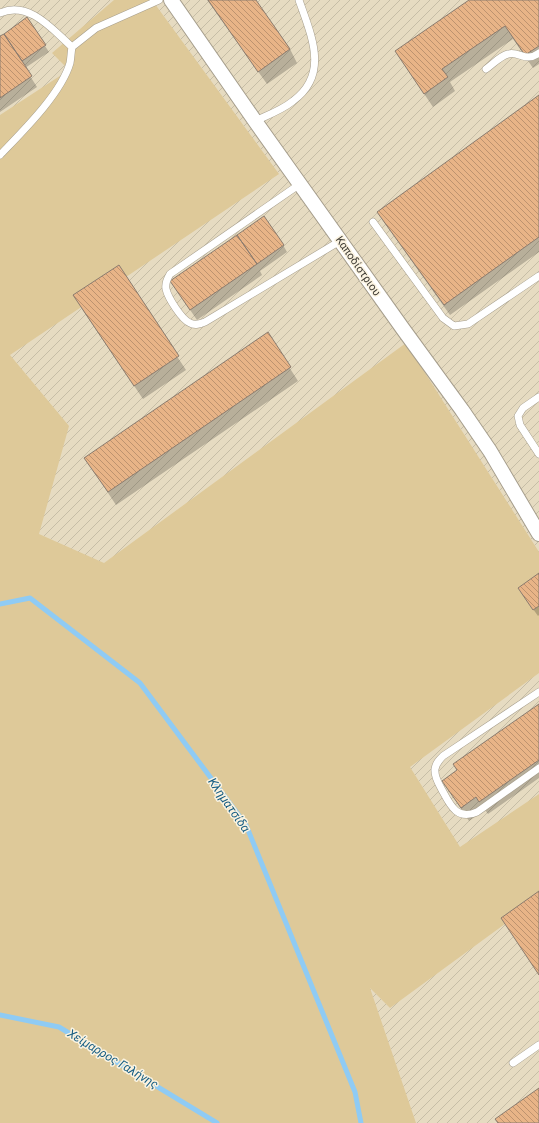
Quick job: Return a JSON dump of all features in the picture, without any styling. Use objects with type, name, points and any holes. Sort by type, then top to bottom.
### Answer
[{"type":"street","name":"Καποδίστριου","points":[[172,0],[255,121],[402,329],[462,410],[490,451],[539,534]]},
{"type":"lane","points":[[0,155],[32,122],[56,90],[64,77],[70,62],[72,47],[96,28],[159,0]]},
{"type":"lane","points":[[255,121],[293,102],[311,81],[315,68],[316,55],[300,0]]},
{"type":"lane","points":[[0,13],[5,10],[17,9],[28,12],[39,18],[72,47]]},
{"type":"lane","points":[[486,69],[509,54],[531,58],[539,53]]},
{"type":"lane","points":[[300,184],[170,274],[166,284],[166,290],[181,316],[184,320],[195,325],[205,322],[340,241]]},
{"type":"lane","points":[[372,222],[443,318],[454,326],[468,324],[539,276]]},
{"type":"lane","points":[[539,397],[523,408],[518,416],[520,426],[539,454]]},
{"type":"lane","points":[[539,692],[443,756],[439,760],[435,770],[436,776],[449,804],[456,811],[466,815],[477,812],[539,768]]},
{"type":"lane","points":[[513,1063],[539,1045]]},
{"type":"shaded area","points":[[0,0],[539,0],[539,1123],[0,1123]]},
{"type":"shaded area","points":[[114,0],[152,0],[279,174],[10,355],[69,426],[39,534],[104,563],[406,343],[539,552],[539,673],[410,767],[460,847],[539,794],[539,899],[390,1008],[370,988],[416,1123],[0,1123],[0,115],[69,70],[52,53]]},
{"type":"building","points":[[208,0],[256,0],[290,49],[258,72]]},
{"type":"building","points":[[469,0],[539,0],[539,46],[525,55],[505,26],[442,69],[448,77],[424,94],[395,51]]},
{"type":"building","points":[[27,17],[46,45],[22,61],[4,34]]},
{"type":"building","points":[[4,34],[32,76],[0,98],[0,36]]},
{"type":"building","points":[[539,95],[539,237],[444,305],[377,212]]},
{"type":"building","points":[[264,216],[284,245],[257,264],[237,235]]},
{"type":"building","points":[[237,235],[257,264],[190,310],[170,281]]},
{"type":"building","points":[[119,265],[179,356],[134,386],[73,295]]},
{"type":"building","points":[[268,332],[291,367],[108,492],[84,458]]},
{"type":"building","points":[[539,573],[539,606],[533,610],[518,588]]},
{"type":"building","points":[[539,704],[539,760],[479,802],[476,797],[461,808],[442,781],[457,770],[453,764]]},
{"type":"building","points":[[539,891],[539,975],[501,918]]},
{"type":"building","points":[[539,1088],[539,1123],[498,1123],[495,1119]]},
{"type":"waterway","name":"Κληματσίδα","points":[[0,604],[30,598],[140,683],[246,825],[355,1092],[361,1123]]},
{"type":"waterway","name":"Χείμαρρος Γαλήνης","points":[[0,1015],[59,1027],[217,1123]]}]
